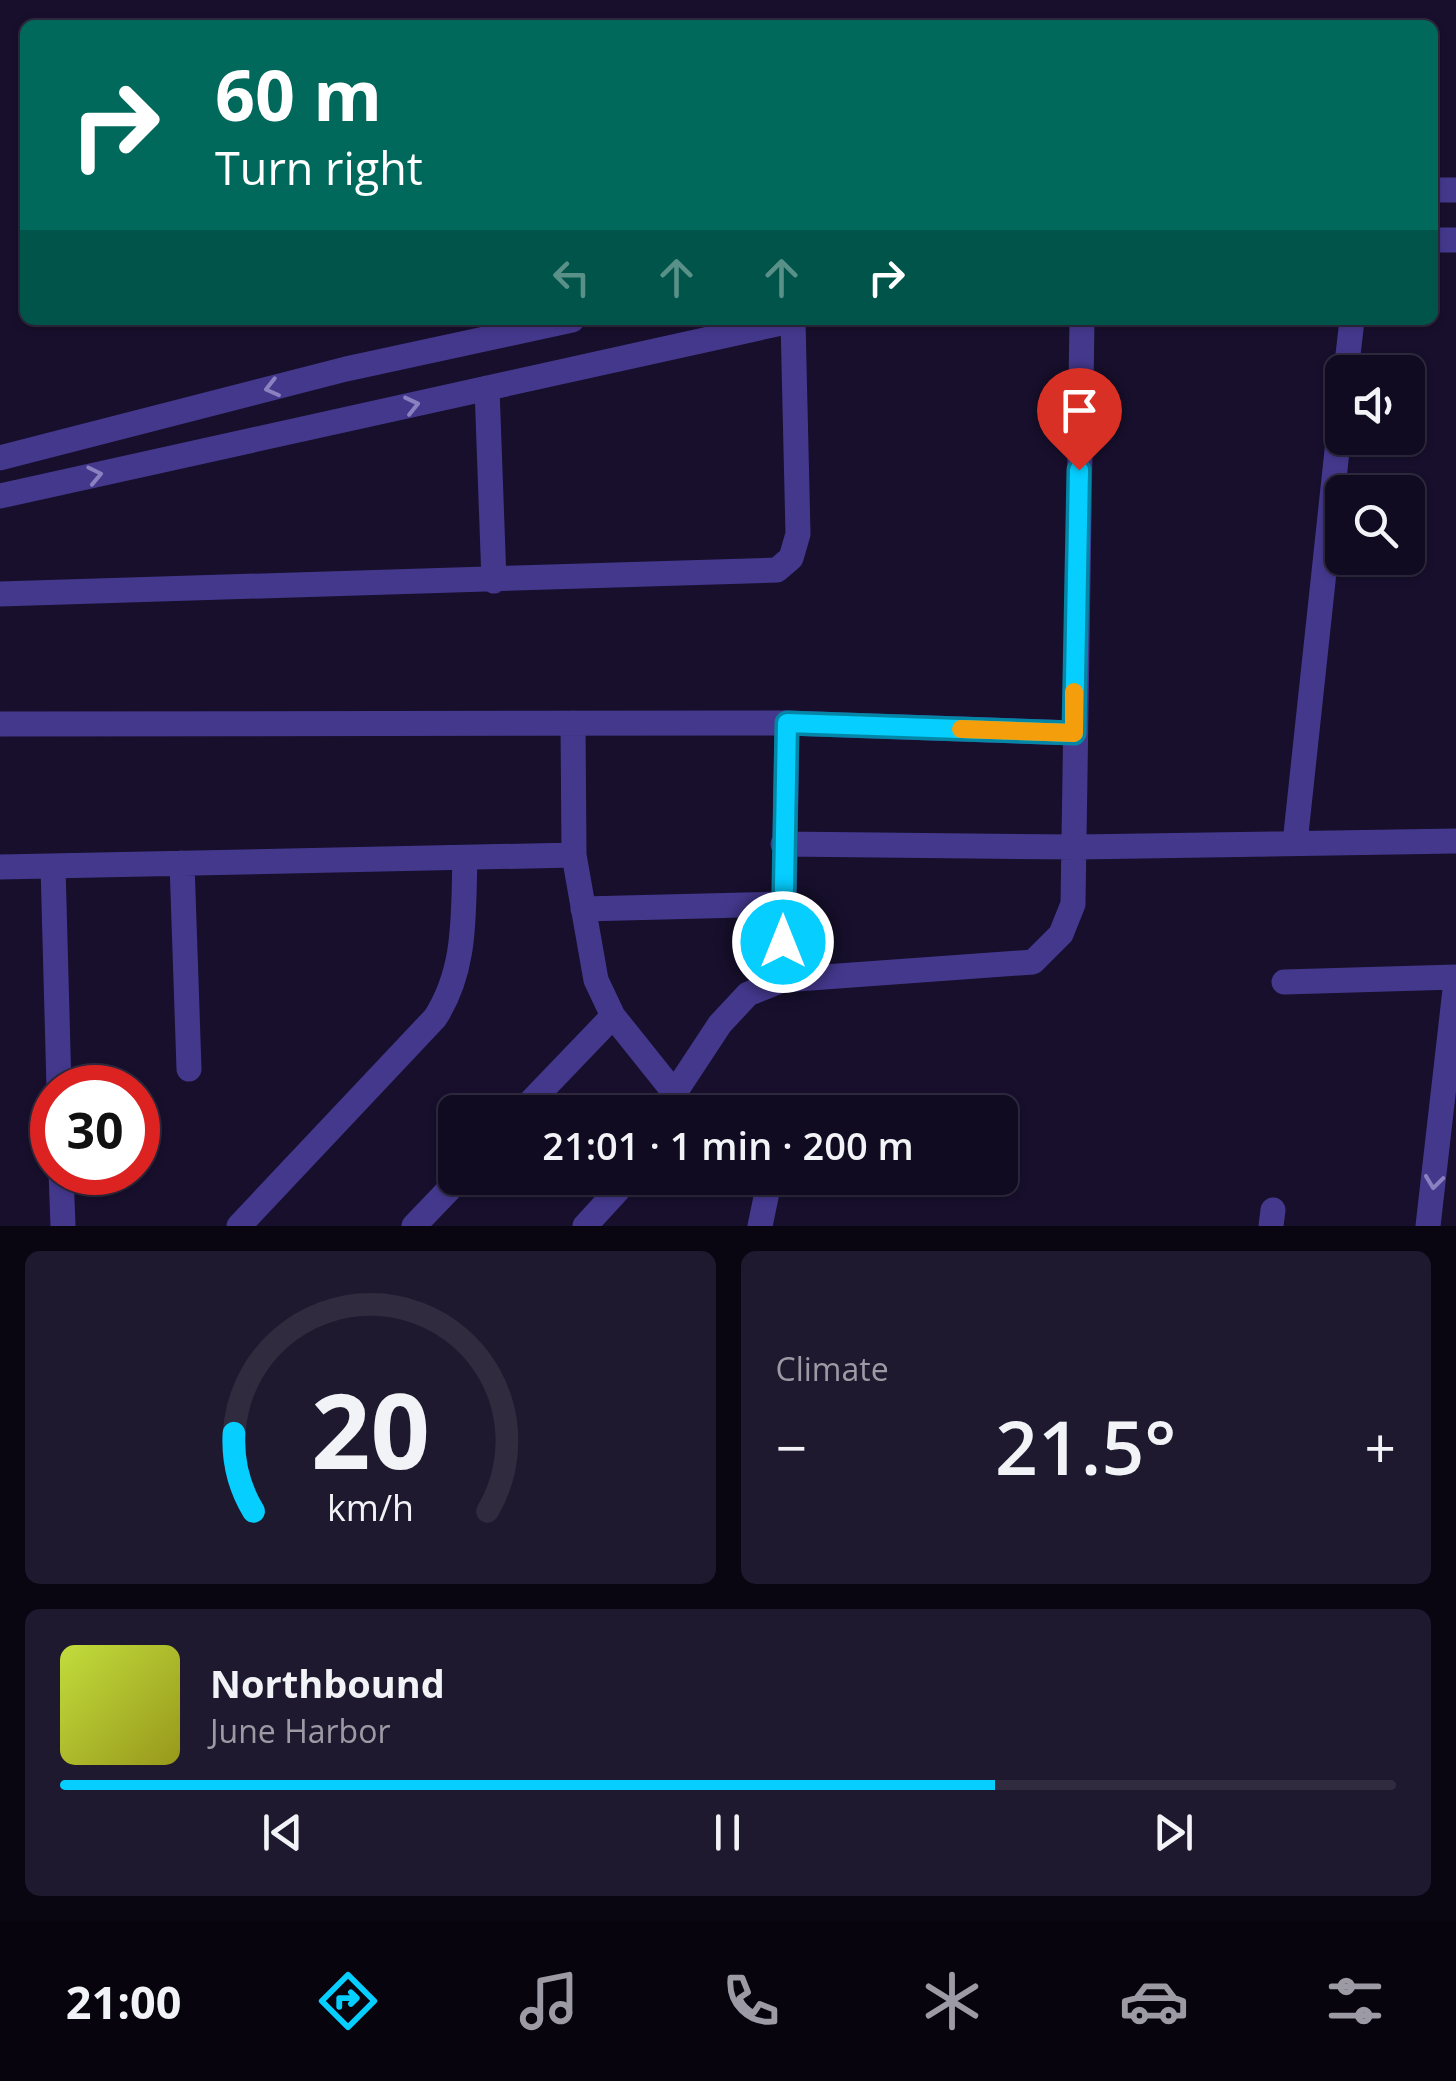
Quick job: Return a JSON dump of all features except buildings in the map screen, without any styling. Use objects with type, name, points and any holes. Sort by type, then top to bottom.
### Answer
[{"type":"street","points":[[0,458],[346,370],[549,325]]},
{"type":"street","points":[[0,496],[772,325]]},
{"type":"street","points":[[0,594],[778,570],[791,558],[798,534],[794,325]]},
{"type":"street","points":[[673,1095],[720,1024],[748,994],[783,980],[1033,962],[1062,934],[1073,904],[1077,847],[1074,733],[1082,325]]},
{"type":"street","points":[[1348,355],[1351,325]]},
{"type":"street","points":[[488,388],[494,581]]},
{"type":"street","points":[[1295,843],[1337,455]]},
{"type":"street","points":[[572,723],[574,855],[596,980],[613,1016],[664,1095]]},
{"type":"street","points":[[0,724],[787,723],[1074,733]]},
{"type":"street","points":[[783,980],[787,723]]},
{"type":"street","points":[[783,844],[1077,847],[1456,840]]},
{"type":"street","points":[[0,867],[574,855]]},
{"type":"street","points":[[239,1226],[436,1018],[453,991],[462,950],[466,858]]},
{"type":"street","points":[[182,863],[189,1069]]},
{"type":"street","points":[[53,866],[58,1065]]},
{"type":"street","points":[[583,908],[782,904]]},
{"type":"street","points":[[1284,982],[1456,979],[1428,1226]]},
{"type":"street","points":[[537,1095],[613,1016]]},
{"type":"street","points":[[62,1195],[63,1226]]},
{"type":"street","points":[[414,1226],[444,1195]]},
{"type":"street","points":[[585,1226],[613,1195]]},
{"type":"street","points":[[760,1226],[766,1195]]},
{"type":"slow traffic","points":[[961,729],[1074,733],[1074,692]]},
{"type":"route","points":[[783,942],[787,723],[1074,733],[1079,470]]}]
